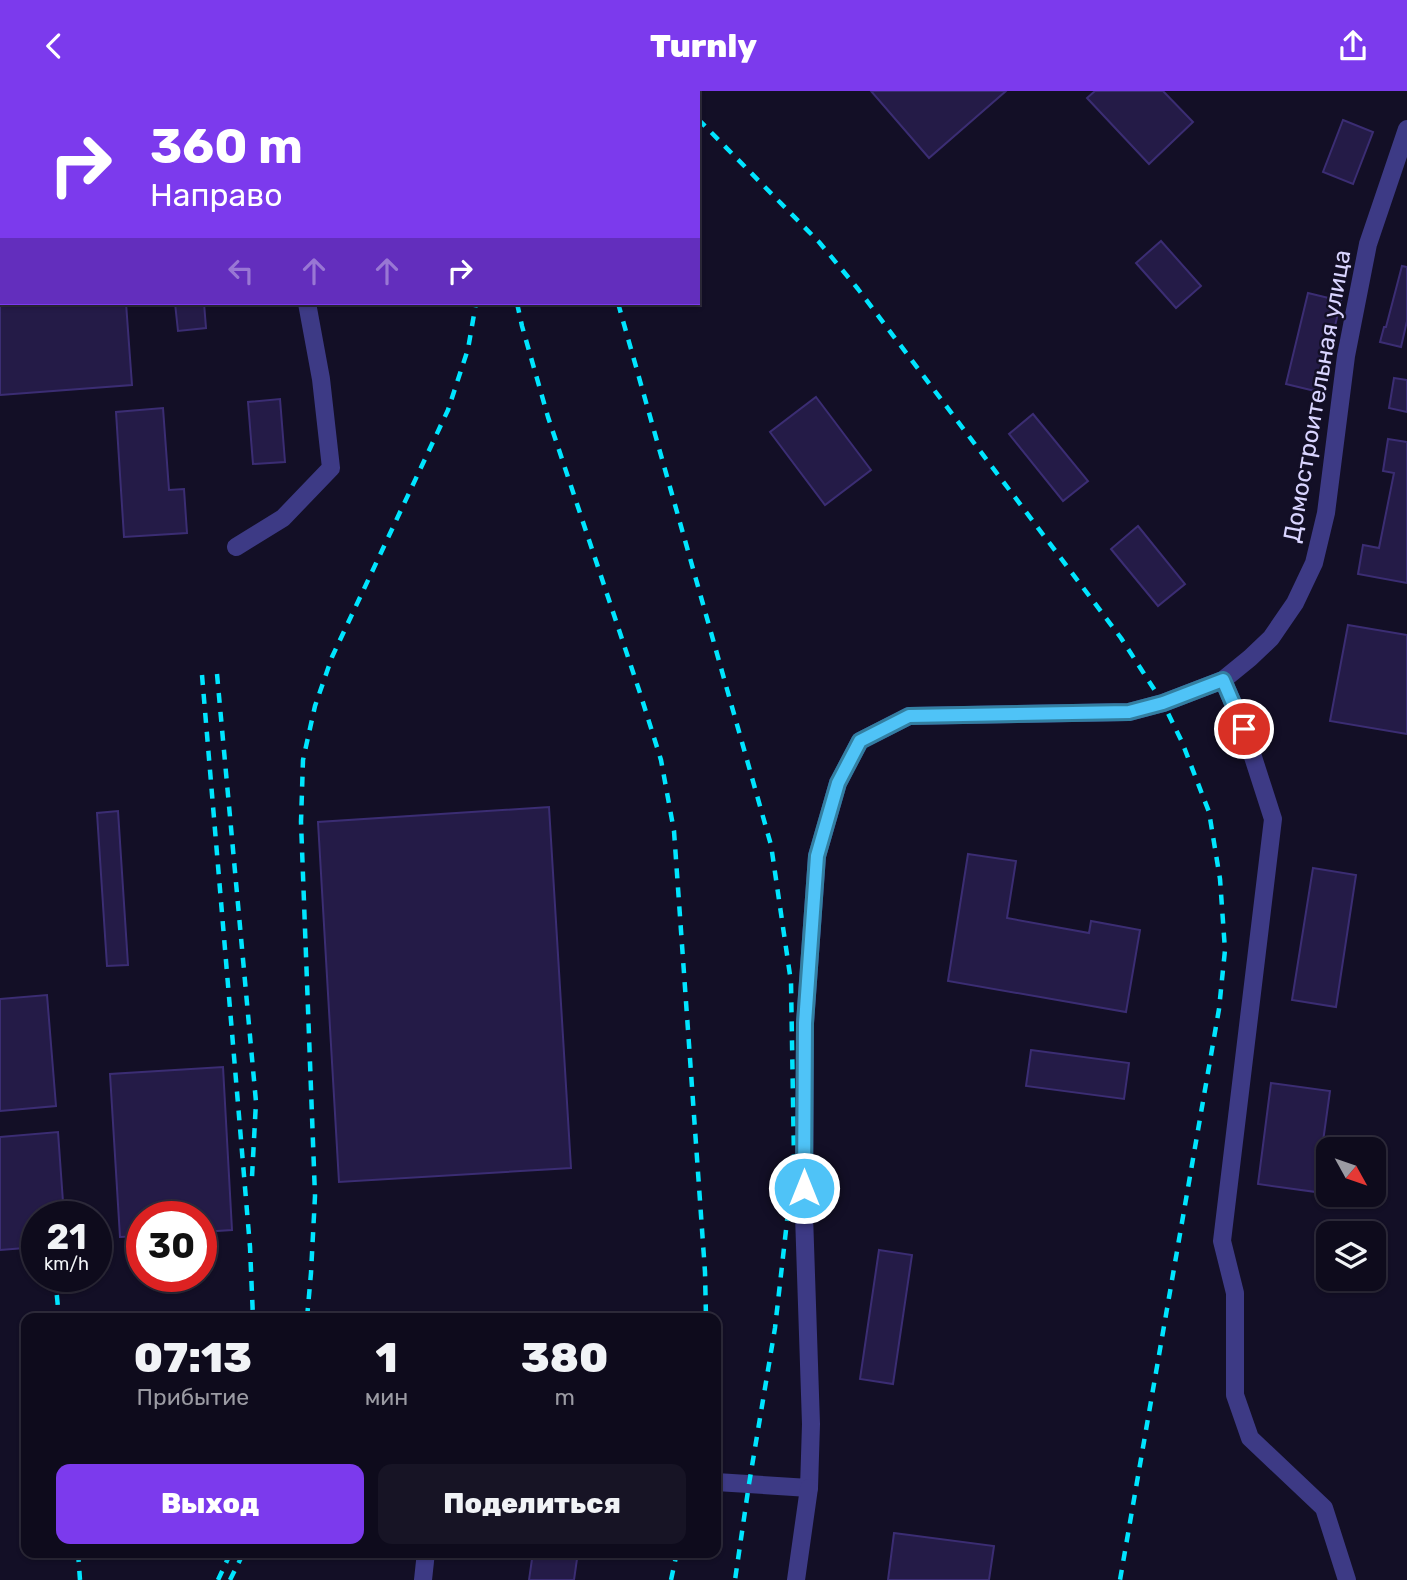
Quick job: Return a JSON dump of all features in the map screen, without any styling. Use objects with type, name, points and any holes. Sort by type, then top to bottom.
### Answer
[{"type":"street","name":"Домостроительная улица","points":[[796,1580],[809,1488],[811,1424],[804,1215],[805,1023],[817,856],[838,783],[860,741],[909,716],[1129,712],[1163,703],[1223,680],[1271,638],[1295,603],[1314,563],[1326,513],[1346,356],[1368,244],[1407,129]]},
{"type":"street","points":[[236,547],[283,518],[331,468],[321,379],[307,305]]},
{"type":"street","points":[[1223,680],[1244,729],[1273,819],[1222,1241],[1235,1293],[1235,1395],[1250,1438],[1324,1508],[1347,1580]]},
{"type":"street","points":[[721,1482],[809,1488]]},
{"type":"street","points":[[422,1580],[425,1558]]},
{"type":"building","points":[[871,91],[1006,91],[929,158]]},
{"type":"building","points":[[1095,91],[1163,91],[1193,122],[1149,164],[1087,98]]},
{"type":"building","points":[[1343,120],[1373,132],[1353,184],[1323,172]]},
{"type":"building","points":[[1161,241],[1201,286],[1176,308],[1136,263]]},
{"type":"building","points":[[1402,266],[1407,267],[1407,321],[1401,347],[1380,342]]},
{"type":"building","points":[[1308,293],[1341,301],[1319,392],[1286,384]]},
{"type":"building","points":[[0,305],[126,305],[132,385],[0,395]]},
{"type":"building","points":[[175,305],[204,305],[206,328],[178,331]]},
{"type":"building","points":[[1394,378],[1407,380],[1407,412],[1389,408]]},
{"type":"building","points":[[816,397],[871,470],[825,505],[770,432]]},
{"type":"building","points":[[280,399],[285,462],[253,464],[248,402]]},
{"type":"building","points":[[163,408],[169,490],[184,489],[187,533],[124,537],[116,412]]},
{"type":"building","points":[[1033,414],[1088,481],[1063,501],[1009,434]]},
{"type":"building","points":[[1388,439],[1407,442],[1407,583],[1358,574],[1363,545],[1379,548],[1394,473],[1383,471]]},
{"type":"building","points":[[1138,526],[1185,584],[1158,606],[1111,549]]},
{"type":"building","points":[[1348,625],[1407,635],[1407,734],[1330,721]]},
{"type":"building","points":[[549,807],[571,1168],[339,1182],[318,822]]},
{"type":"building","points":[[118,811],[128,965],[107,966],[97,813]]},
{"type":"building","points":[[968,854],[1016,861],[1007,918],[1089,933],[1091,921],[1140,930],[1126,1012],[948,981]]},
{"type":"building","points":[[1313,868],[1356,875],[1336,1007],[1292,1000]]},
{"type":"building","points":[[47,995],[56,1106],[0,1111],[0,999]]},
{"type":"building","points":[[1031,1050],[1129,1063],[1124,1099],[1026,1086]]},
{"type":"building","points":[[223,1067],[232,1230],[217,1231],[217,1201],[126,1201],[126,1237],[120,1237],[110,1074]]},
{"type":"building","points":[[1271,1083],[1330,1091],[1324,1137],[1316,1137],[1316,1192],[1258,1184]]},
{"type":"building","points":[[58,1132],[63,1201],[21,1201],[21,1248],[0,1250],[0,1137]]},
{"type":"building","points":[[879,1250],[912,1255],[893,1384],[860,1379]]},
{"type":"building","points":[[894,1533],[994,1546],[989,1580],[888,1580]]},
{"type":"building","points":[[532,1558],[577,1558],[574,1580],[529,1580]]},
{"type":"railway","points":[[700,121],[819,242],[858,289],[1121,638],[1163,703],[1182,742],[1209,812],[1220,879],[1225,950],[1219,1009],[1120,1580]]},
{"type":"railway","points":[[307,1313],[315,1196],[301,822],[303,760],[315,706],[332,657],[448,410],[468,349],[476,305]]},
{"type":"railway","points":[[517,305],[548,417],[661,760],[674,831],[706,1313]]},
{"type":"railway","points":[[619,305],[771,845],[791,982],[794,1159],[775,1328],[735,1580]]},
{"type":"railway","points":[[217,674],[256,1102],[252,1177]]},
{"type":"railway","points":[[202,675],[250,1247],[253,1313]]},
{"type":"railway","points":[[57,1292],[59,1313]]},
{"type":"railway","points":[[78,1558],[80,1580]]},
{"type":"railway","points":[[218,1580],[228,1558]]},
{"type":"railway","points":[[230,1580],[241,1558]]},
{"type":"railway","points":[[671,1580],[676,1558]]},
{"type":"route","points":[[804,1188],[805,1023],[817,856],[838,783],[860,741],[909,716],[1129,712],[1163,703],[1223,680],[1244,729]]}]
